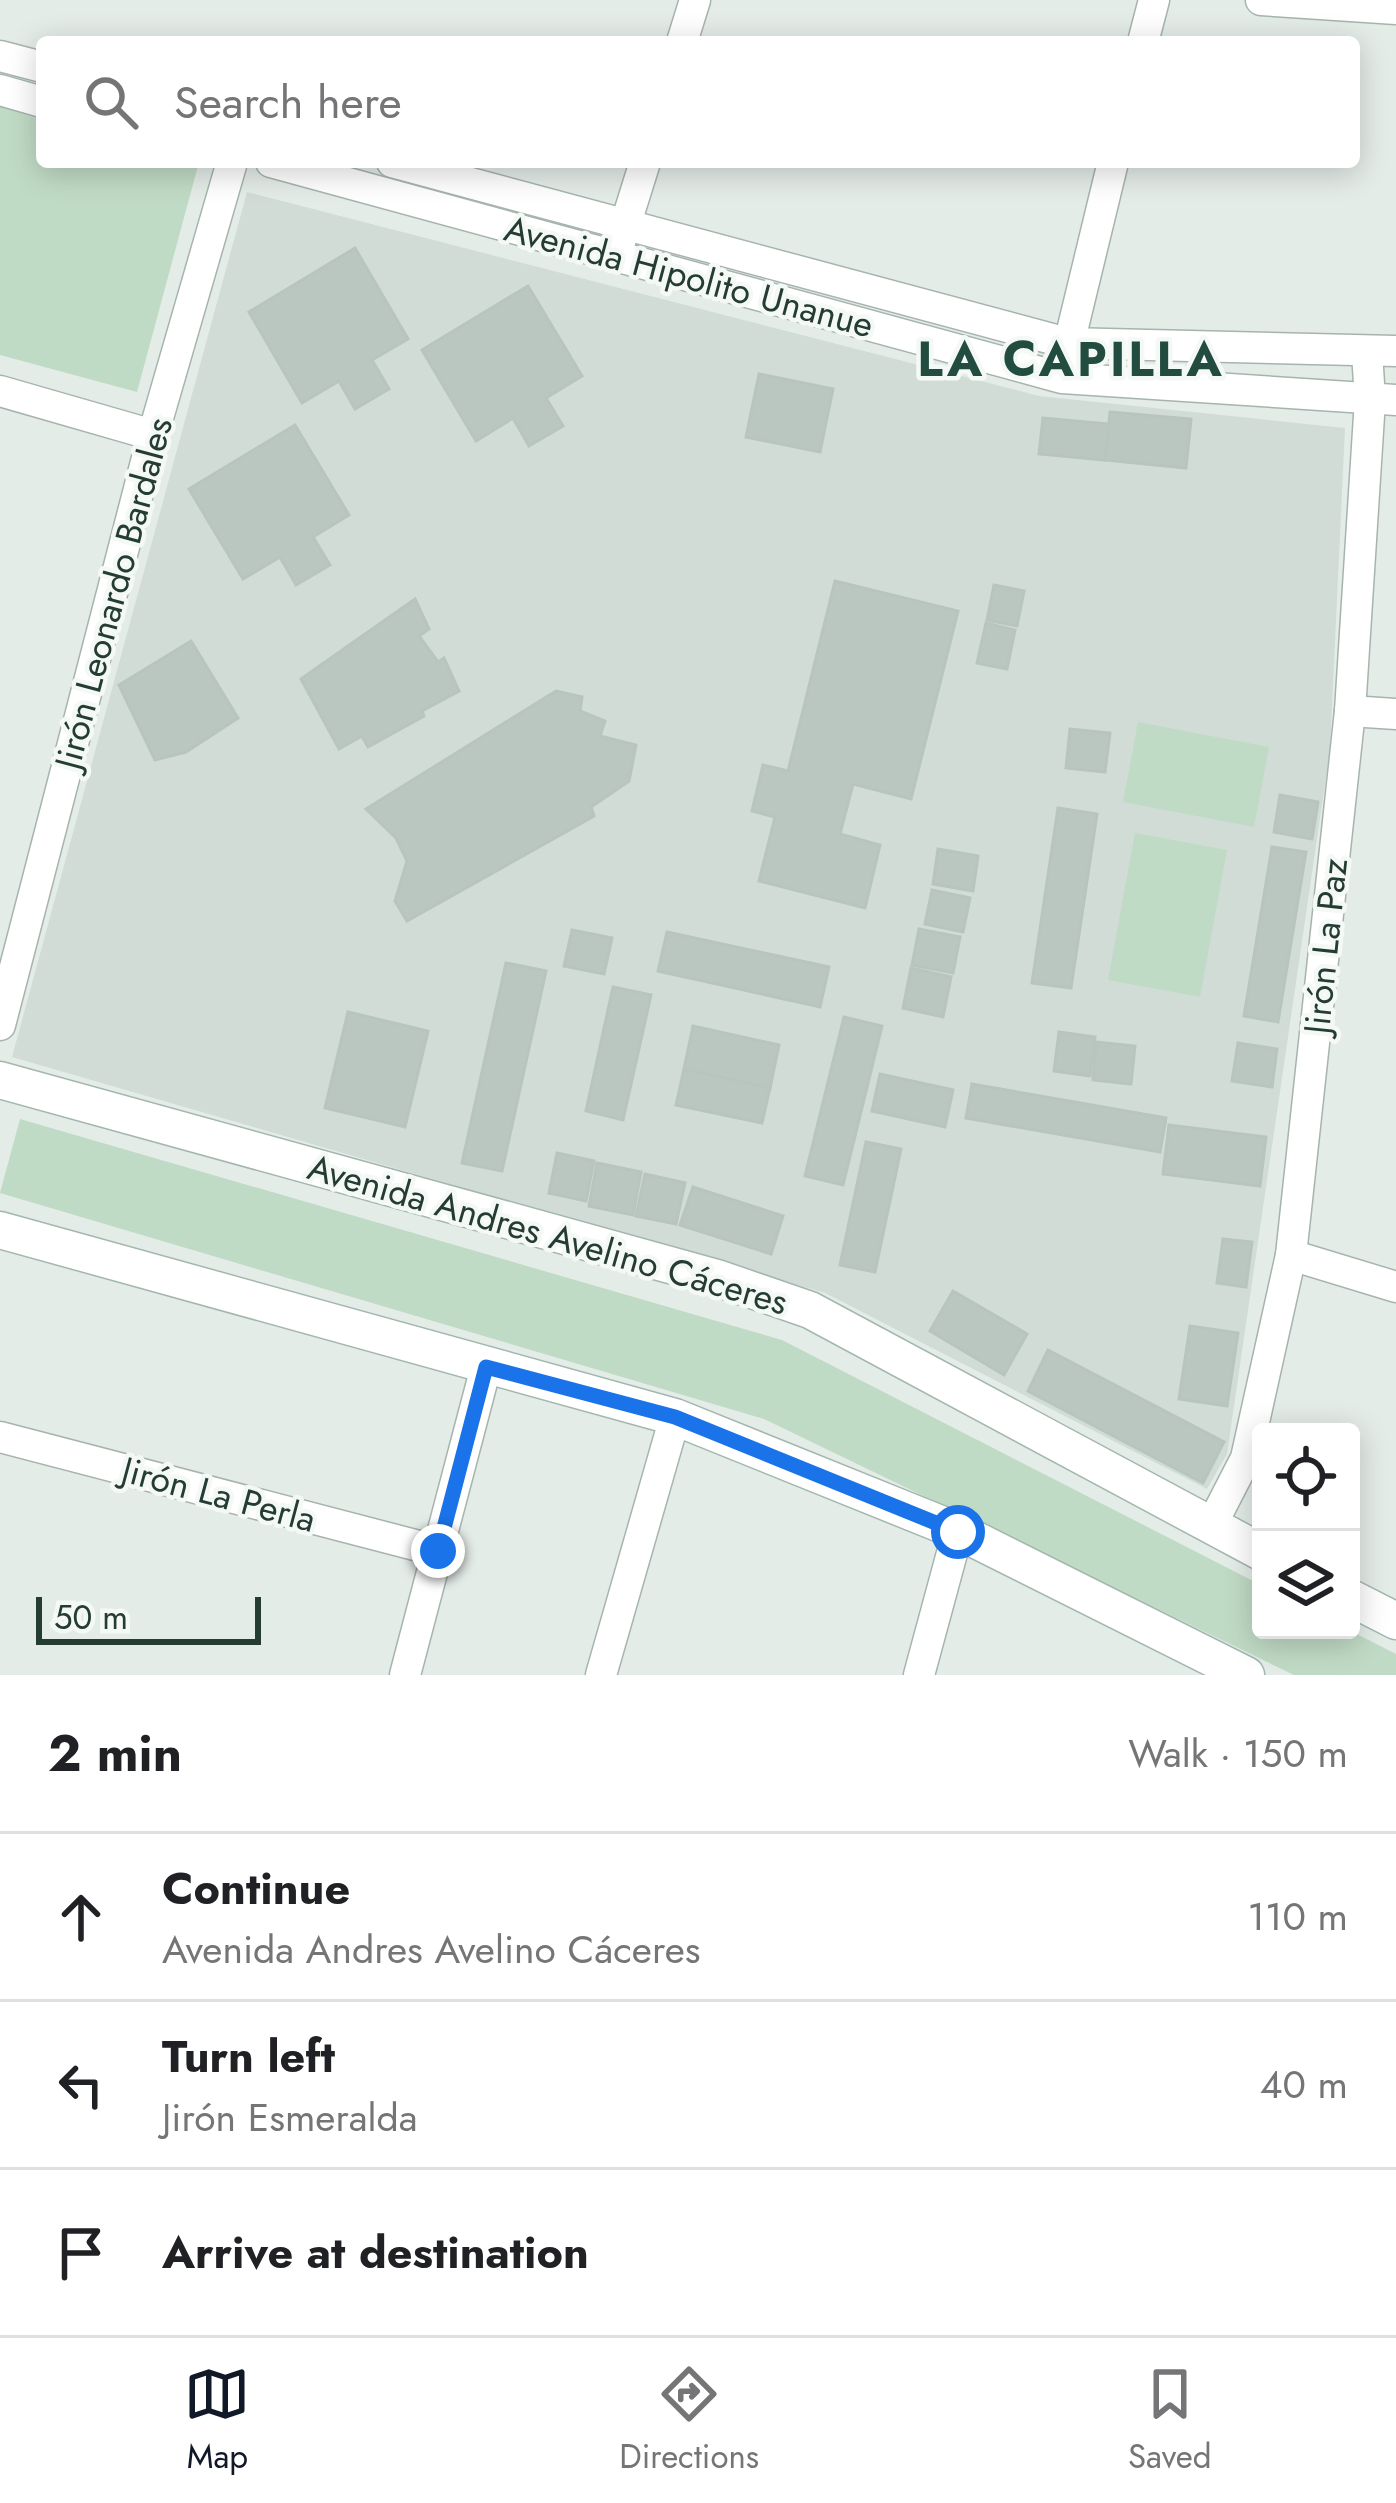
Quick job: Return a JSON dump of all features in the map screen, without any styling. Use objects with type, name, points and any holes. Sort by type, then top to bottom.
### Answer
[{"type":"main road","name":"Avenida Andres Avelino Cáceres","points":[[0,1080],[717,1278],[810,1310],[1252,1547]]},
{"type":"main road","points":[[0,1230],[675,1417],[958,1532],[1246,1675]]},
{"type":"main road","points":[[1360,1603],[1396,1621]]},
{"type":"street","points":[[684,36],[695,0]]},
{"type":"street","points":[[1145,36],[1154,0]]},
{"type":"street","points":[[1261,0],[1396,9]]},
{"type":"street","points":[[0,56],[36,66]]},
{"type":"street","points":[[0,91],[36,100]]},
{"type":"street","name":"Jirón Leonardo Bardales","points":[[0,1025],[153,435],[230,168]]},
{"type":"street","name":"Avenida Hipolito Unanue","points":[[293,168],[1062,378],[1383,400]]},
{"type":"street","name":"Avenida Hipolito Unanue","points":[[415,168],[1067,343],[1382,352]]},
{"type":"street","points":[[616,257],[643,168]]},
{"type":"street","points":[[1062,378],[1111,168]]},
{"type":"street","name":"Jirón La Paz","points":[[1211,1526],[1246,1459],[1291,1255],[1383,400],[1382,352]]},
{"type":"street","points":[[0,391],[153,435]]},
{"type":"street","points":[[1350,711],[1396,714]]},
{"type":"street","points":[[1291,1255],[1396,1287]]},
{"type":"street","points":[[405,1675],[486,1367]]},
{"type":"street","points":[[601,1675],[675,1417]]},
{"type":"street","name":"Jirón La Perla","points":[[0,1437],[438,1551]]},
{"type":"street","points":[[919,1675],[958,1532]]},
{"type":"shaded area","points":[[247,192],[1039,396],[1345,428],[1330,750],[1227,1454],[1207,1489],[825,1293],[12,1057]]},
{"type":"green space","points":[[0,98],[36,107],[36,168],[197,168],[137,392],[0,355]]},
{"type":"green space","points":[[1138,722],[1269,747],[1254,827],[1123,802]]},
{"type":"green space","points":[[1135,833],[1227,850],[1200,997],[1108,980]]},
{"type":"green space","points":[[20,1119],[782,1340],[1252,1580],[1252,1639],[1360,1636],[1396,1654],[1396,1675],[1294,1675],[764,1419],[0,1193]]},
{"type":"building","points":[[355,248],[408,339],[372,360],[389,389],[355,409],[339,381],[302,403],[249,312]]},
{"type":"building","points":[[528,286],[582,376],[546,398],[563,426],[529,446],[513,418],[476,441],[422,350]]},
{"type":"building","points":[[759,374],[833,389],[820,452],[746,437]]},
{"type":"building","points":[[1110,412],[1191,419],[1186,468],[1105,460]]},
{"type":"building","points":[[1043,418],[1109,424],[1105,460],[1039,454]]},
{"type":"building","points":[[295,425],[349,515],[313,537],[330,565],[296,585],[280,557],[243,579],[189,489]]},
{"type":"building","points":[[835,581],[958,611],[911,799],[853,784],[840,834],[880,845],[865,908],[759,881],[775,817],[752,811],[763,765],[788,771]]},
{"type":"building","points":[[994,585],[1024,591],[1017,626],[987,620]]},
{"type":"building","points":[[415,599],[429,629],[419,636],[438,662],[444,658],[459,691],[368,747],[362,736],[339,749],[301,679]]},
{"type":"building","points":[[986,623],[1015,630],[1007,669],[977,663]]},
{"type":"building","points":[[191,641],[238,718],[186,752],[155,760],[119,685]]},
{"type":"building","points":[[556,691],[582,697],[580,711],[605,721],[600,736],[636,745],[629,781],[591,807],[594,816],[407,921],[395,901],[407,861],[396,838],[366,809]]},
{"type":"building","points":[[1070,729],[1110,733],[1105,772],[1066,768]]},
{"type":"building","points":[[1280,795],[1318,802],[1312,839],[1274,832]]},
{"type":"building","points":[[1058,808],[1097,814],[1071,988],[1032,983]]},
{"type":"building","points":[[1272,847],[1306,852],[1278,1022],[1244,1016]]},
{"type":"building","points":[[938,849],[978,856],[973,891],[933,884]]},
{"type":"building","points":[[932,890],[970,898],[963,932],[925,924]]},
{"type":"building","points":[[919,929],[960,937],[953,973],[912,965]]},
{"type":"building","points":[[572,930],[612,938],[604,974],[564,966]]},
{"type":"building","points":[[667,932],[829,967],[820,1007],[658,971]]},
{"type":"building","points":[[506,963],[546,971],[502,1171],[462,1163]]},
{"type":"building","points":[[911,968],[951,977],[943,1017],[903,1008]]},
{"type":"building","points":[[613,987],[651,995],[623,1120],[586,1111]]},
{"type":"building","points":[[348,1012],[428,1031],[405,1127],[325,1108]]},
{"type":"building","points":[[844,1017],[882,1026],[843,1185],[805,1176]]},
{"type":"building","points":[[693,1026],[779,1045],[770,1088],[684,1069]]},
{"type":"building","points":[[1059,1032],[1095,1037],[1090,1076],[1054,1071]]},
{"type":"building","points":[[1096,1042],[1135,1046],[1131,1084],[1093,1080]]},
{"type":"building","points":[[1238,1043],[1277,1049],[1272,1087],[1232,1081]]},
{"type":"building","points":[[684,1069],[770,1088],[762,1123],[676,1105]]},
{"type":"building","points":[[880,1074],[953,1090],[945,1127],[872,1111]]},
{"type":"building","points":[[972,1084],[1166,1118],[1160,1152],[966,1118]]},
{"type":"building","points":[[1169,1125],[1266,1137],[1260,1186],[1163,1174]]},
{"type":"building","points":[[866,1142],[901,1149],[875,1272],[840,1265]]},
{"type":"building","points":[[557,1153],[594,1161],[586,1201],[549,1193]]},
{"type":"building","points":[[597,1163],[641,1172],[633,1215],[589,1206]]},
{"type":"building","points":[[645,1174],[685,1183],[676,1224],[636,1216]]},
{"type":"building","points":[[693,1187],[783,1216],[771,1254],[680,1225]]},
{"type":"building","points":[[1223,1239],[1252,1242],[1246,1287],[1217,1283]]},
{"type":"building","points":[[953,1291],[1027,1334],[1004,1375],[930,1331]]},
{"type":"building","points":[[1190,1326],[1238,1333],[1227,1406],[1179,1399]]},
{"type":"building","points":[[1048,1350],[1224,1442],[1203,1483],[1028,1391]]},
{"type":"district","name":"LA CAPILLA","points":[[1071,359]]},
{"type":"route","points":[[438,1551],[486,1367],[675,1417],[958,1532]]}]
